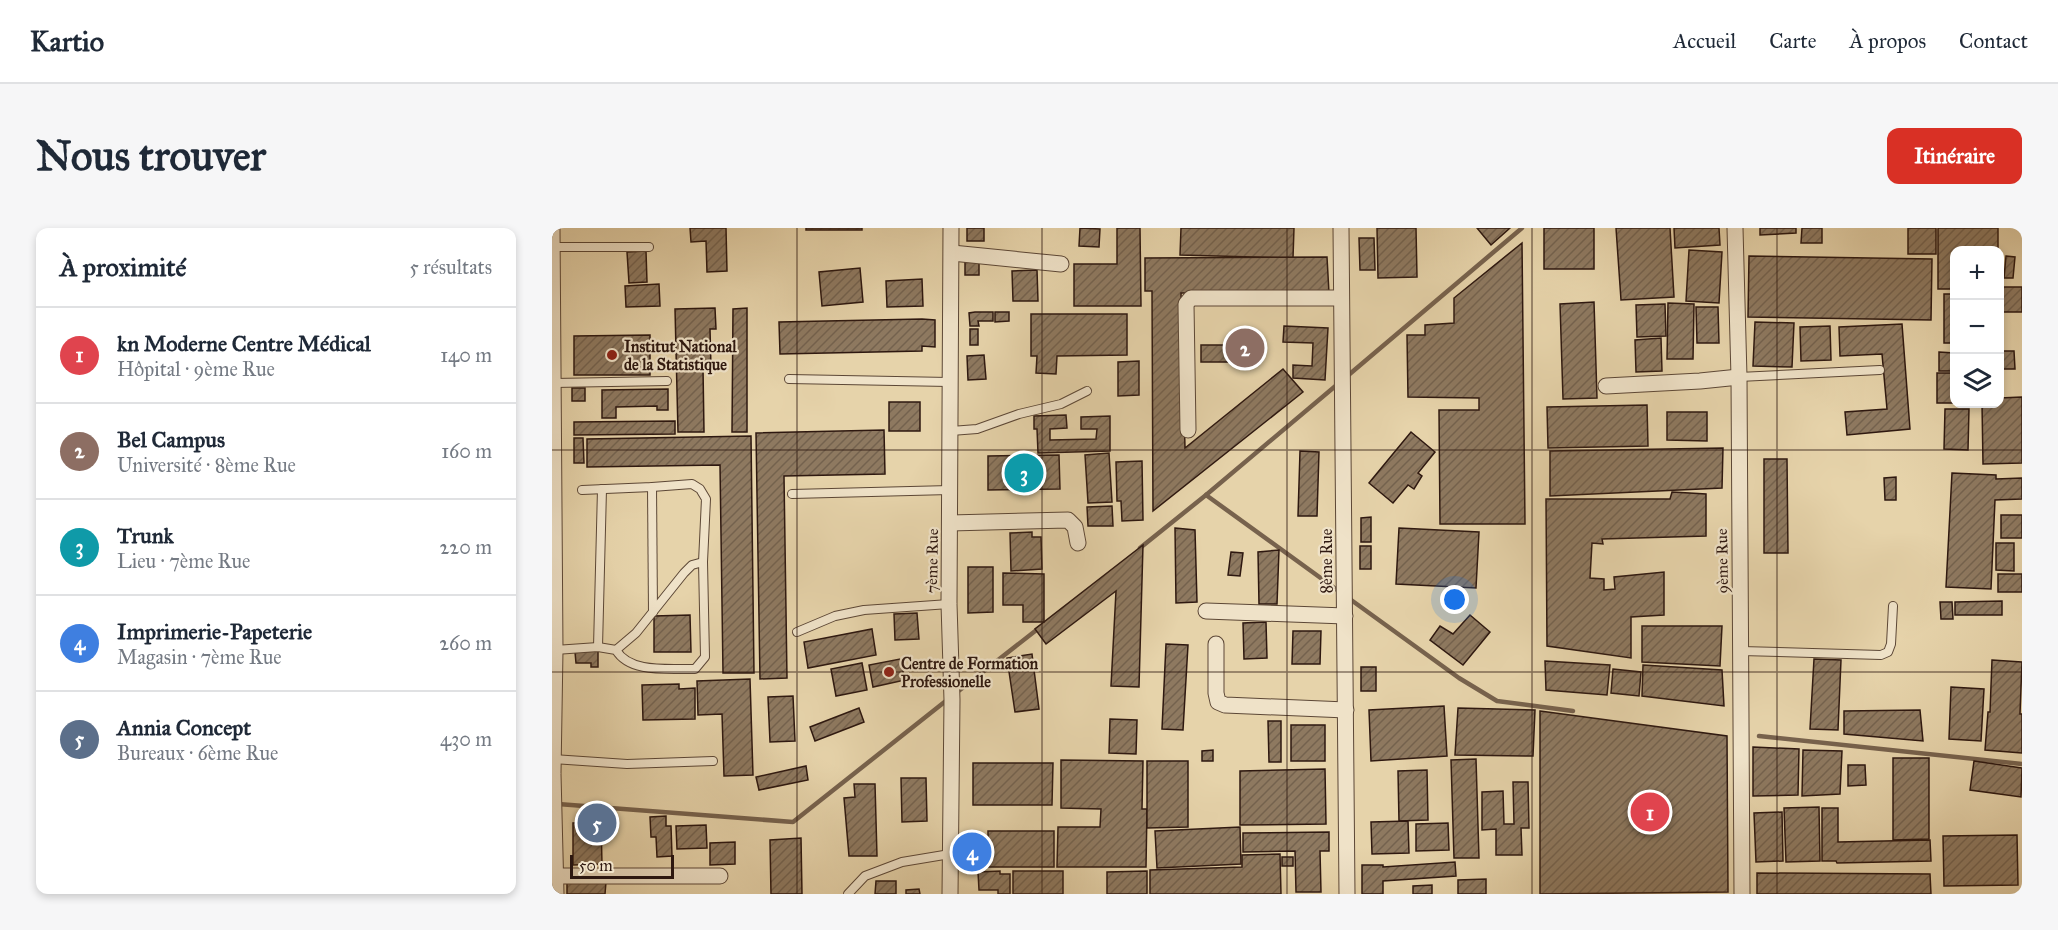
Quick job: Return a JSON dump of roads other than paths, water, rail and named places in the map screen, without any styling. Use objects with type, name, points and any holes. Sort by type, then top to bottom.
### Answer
[{"type":"street","points":[[552,228],[555,650],[553,767],[556,894]]},
{"type":"street","name":"7ème Rue","points":[[950,894],[951,228]]},
{"type":"street","name":"8ème Rue","points":[[1341,228],[1347,894]]},
{"type":"street","name":"9ème Rue","points":[[1735,228],[1742,894]]},
{"type":"street","points":[[952,253],[1061,264]]},
{"type":"street","points":[[1188,430],[1186,304],[1188,300],[1191,298],[1341,298]]},
{"type":"street","points":[[1606,386],[1738,377]]},
{"type":"street","points":[[950,523],[1068,520],[1075,527],[1078,543]]},
{"type":"street","points":[[1206,611],[1345,616]]},
{"type":"street","points":[[1216,644],[1218,702],[1226,705],[1346,710]]},
{"type":"street","points":[[556,876],[720,876]]},
{"type":"lane","points":[[552,247],[649,247]]},
{"type":"lane","points":[[1738,377],[1880,370]]},
{"type":"lane","points":[[789,378],[949,382]]},
{"type":"lane","points":[[554,383],[667,381]]},
{"type":"lane","points":[[951,431],[977,429],[1019,414],[1061,404],[1087,391]]},
{"type":"lane","points":[[582,490],[652,488],[692,484],[700,489],[706,499],[703,562],[705,657],[701,664],[695,669],[642,667],[620,657],[616,650]]},
{"type":"lane","points":[[652,488],[653,612]]},
{"type":"lane","points":[[598,647],[602,489]]},
{"type":"lane","points":[[792,494],[950,490]]},
{"type":"lane","points":[[555,650],[598,647],[616,650],[636,633],[684,573],[692,565],[703,562]]},
{"type":"lane","points":[[797,632],[835,616],[864,610],[949,604]]},
{"type":"lane","points":[[1741,651],[1881,655],[1888,652],[1891,644],[1893,606]]},
{"type":"lane","points":[[553,767],[713,761]]},
{"type":"lane","points":[[848,894],[865,876],[902,862],[950,854]]},
{"type":"waterway","points":[[1345,378],[1522,228]]},
{"type":"waterway","points":[[1140,548],[1339,383]]},
{"type":"waterway","points":[[1206,495],[1340,592]]},
{"type":"waterway","points":[[1347,597],[1459,678],[1497,701],[1573,711]]},
{"type":"waterway","points":[[956,693],[1039,628]]},
{"type":"waterway","points":[[558,804],[793,822],[947,700]]},
{"type":"waterway","points":[[1759,736],[2022,764]]},
{"type":"place","name":"Bel Campus","points":[[1245,348]]},
{"type":"place","name":"Institut National de la Statistique","points":[[612,355]]},
{"type":"place","name":"Trunk","points":[[1024,473]]},
{"type":"place","name":"Centre de Formation Professionelle","points":[[889,672]]},
{"type":"place","name":"kn Moderne Centre Médical","points":[[1650,812]]},
{"type":"place","name":"Annia Concept","points":[[597,823]]},
{"type":"place","name":"Imprimerie-Papeterie","points":[[972,852]]}]
